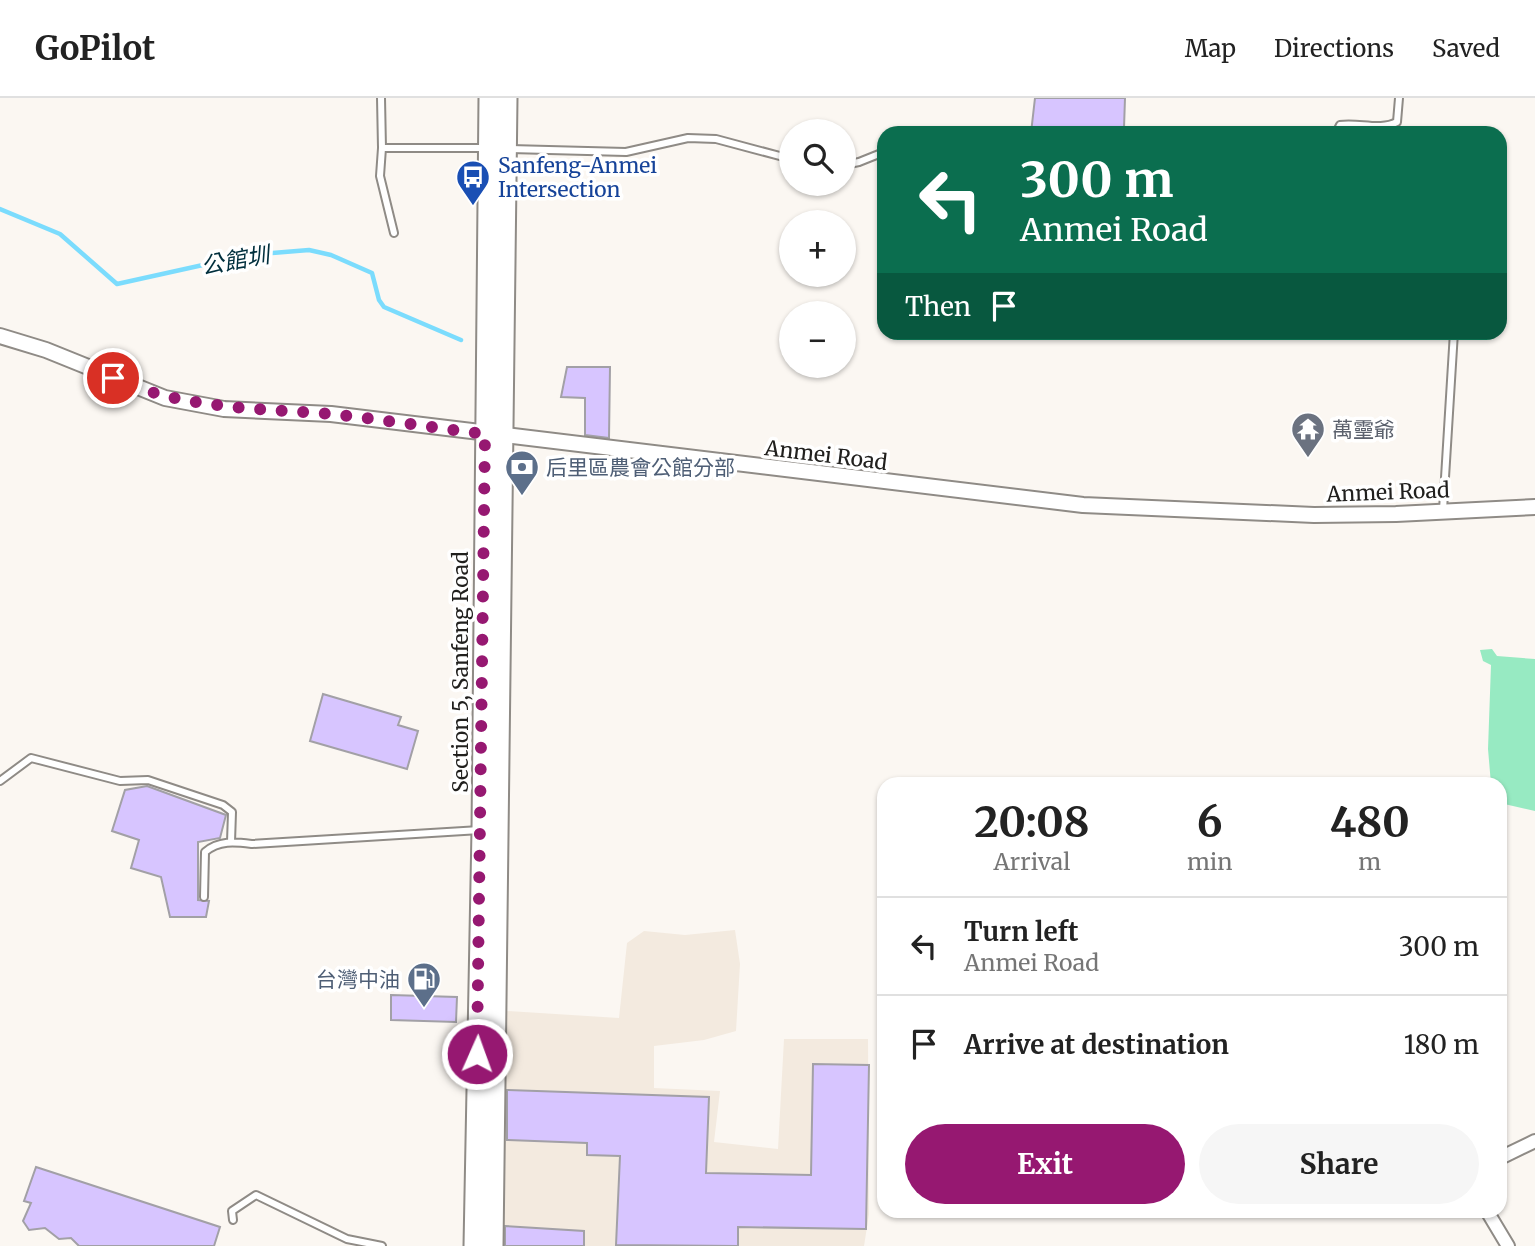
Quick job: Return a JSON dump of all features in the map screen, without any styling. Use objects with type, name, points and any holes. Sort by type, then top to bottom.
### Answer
[{"type":"main road","name":"Section 5, Sanfeng Road","points":[[489,98],[498,149]]},
{"type":"main road","name":"Section 5, Sanfeng Road","points":[[493,1246],[489,831],[498,149],[507,98]]},
{"type":"main road","name":"Section 5, Sanfeng Road","points":[[474,1246],[489,831]]},
{"type":"street","name":"Anmei Road","points":[[0,336],[46,350],[165,398],[224,409],[331,414],[1083,505],[1231,513],[1442,512],[1535,507]]},
{"type":"street","points":[[1507,1155],[1535,1141]]},
{"type":"street","points":[[1491,1218],[1508,1246]]},
{"type":"lane","points":[[381,98],[380,176],[394,233]]},
{"type":"lane","points":[[1389,126],[1397,122],[1399,98]]},
{"type":"lane","points":[[1340,126],[1375,126]]},
{"type":"lane","points":[[382,148],[626,152],[688,138],[716,139],[779,156]]},
{"type":"lane","points":[[856,162],[877,155]]},
{"type":"lane","points":[[1442,512],[1453,340]]},
{"type":"lane","points":[[0,781],[31,758],[120,781],[148,780],[223,805],[232,812],[231,842]]},
{"type":"lane","points":[[204,897],[205,852],[212,846],[231,842],[252,844],[489,831]]},
{"type":"lane","points":[[233,1220],[232,1211],[256,1195],[347,1238],[382,1246]]},
{"type":"shaded area","points":[[735,930],[740,964],[736,1031],[704,1040],[654,1046],[654,1088],[720,1091],[714,1142],[778,1149],[784,1039],[868,1039],[869,1214],[864,1246],[502,1246],[506,1011],[619,1018],[627,943],[644,931],[685,935]]},
{"type":"green space","points":[[1492,649],[1497,656],[1535,659],[1535,811],[1507,805],[1507,777],[1490,777],[1488,749],[1491,665],[1483,661],[1480,650]]},
{"type":"building","points":[[1035,98],[1125,98],[1124,126],[1032,126]]},
{"type":"building","points":[[567,367],[610,367],[609,438],[585,435],[585,398],[561,397]]},
{"type":"building","points":[[323,694],[401,717],[398,725],[418,731],[407,769],[310,741]]},
{"type":"building","points":[[147,786],[226,815],[220,838],[198,842],[198,900],[209,901],[206,917],[170,917],[161,877],[131,868],[139,840],[112,831],[125,790]]},
{"type":"building","name":"台灣中油","points":[[391,995],[457,997],[456,1022],[391,1020]]},
{"type":"building","points":[[813,1064],[869,1065],[866,1229],[738,1227],[738,1246],[616,1245],[620,1156],[587,1155],[587,1143],[507,1140],[507,1090],[709,1097],[706,1173],[811,1175]]},
{"type":"building","points":[[36,1167],[220,1227],[214,1246],[79,1246],[71,1238],[59,1239],[45,1228],[29,1230],[23,1221],[31,1203],[24,1201]]},
{"type":"building","points":[[505,1226],[584,1231],[584,1246],[505,1246]]},
{"type":"waterway","name":"公館圳","points":[[0,209],[60,234],[117,284],[248,255],[309,250],[331,255],[372,273],[379,300],[384,307],[461,340]]},
{"type":"place","name":"Sanfeng-Anmei Intersection","points":[[473,207]]},
{"type":"place","name":"萬𤫊爺","points":[[1308,459]]},
{"type":"place","name":"后里區農會公館分部","points":[[522,497]]},
{"type":"place","name":"台灣中油","points":[[424,1009]]},
{"type":"route","points":[[113,378],[165,398],[224,409],[331,414],[485,434],[482,830],[477,1054]]}]
